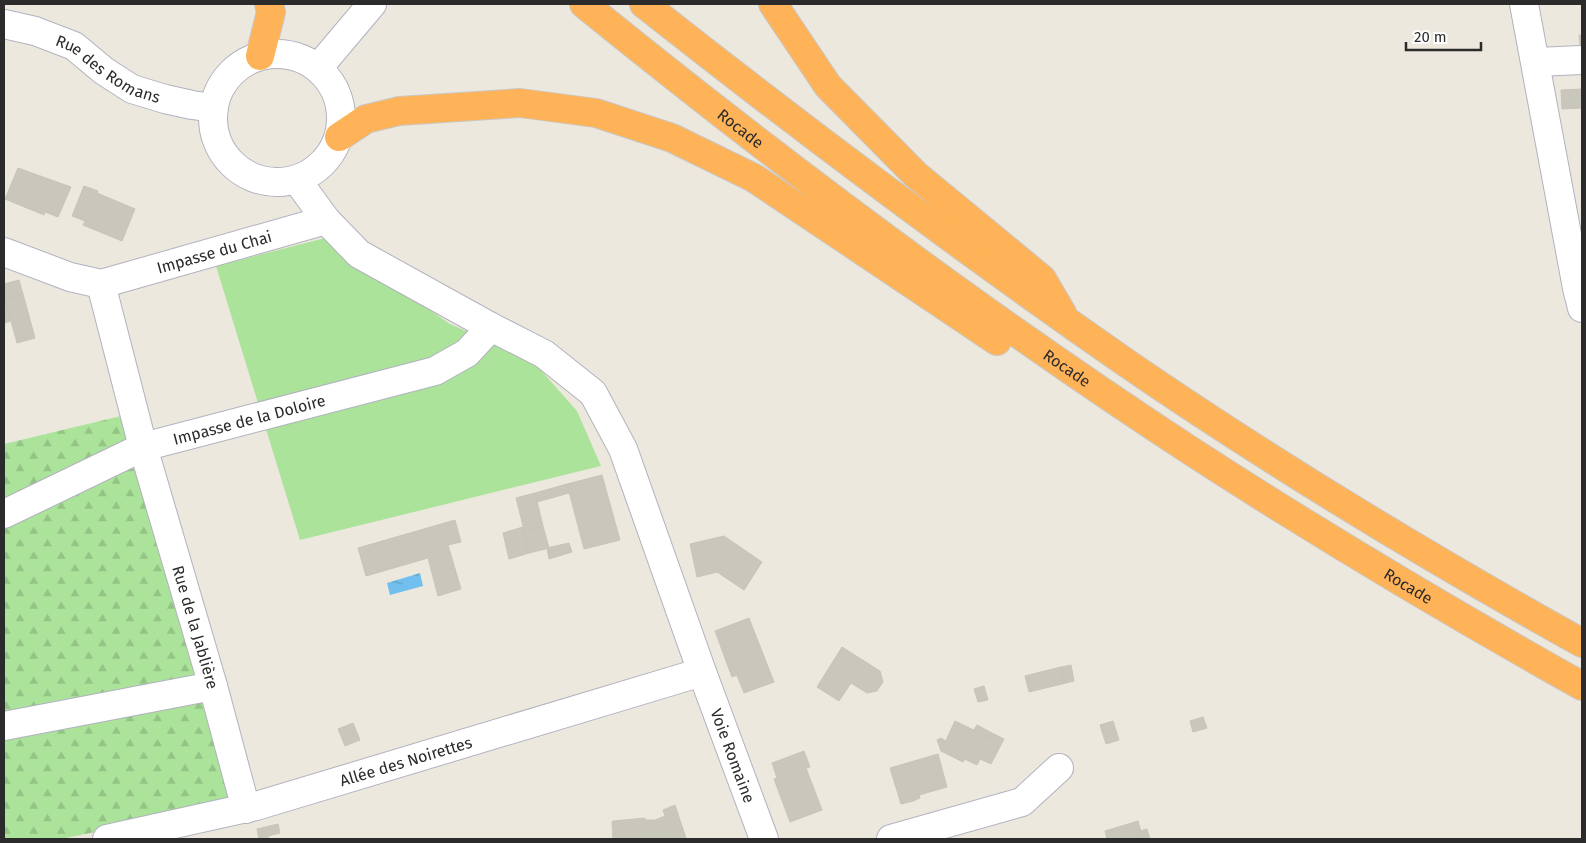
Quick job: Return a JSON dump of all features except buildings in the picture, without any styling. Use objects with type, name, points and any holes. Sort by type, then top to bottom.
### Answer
[{"type":"highway","points":[[260,56],[272,12],[269,4]]},
{"type":"highway","name":"Rocade","points":[[584,4],[723,114],[931,271],[1063,364],[1191,451],[1293,516],[1394,578],[1582,686]]},
{"type":"highway","points":[[644,4],[873,181],[1158,384],[1314,485],[1582,643]]},
{"type":"highway","points":[[773,4],[828,86],[916,175],[1042,279],[1066,320]]},
{"type":"highway","points":[[339,137],[366,120],[399,111],[520,103],[596,113],[672,138],[754,178],[1011,350],[1063,364]]},
{"type":"street","points":[[318,68],[372,4]]},
{"type":"street","points":[[1524,4],[1582,308]]},
{"type":"street","name":"Rue des Romans","points":[[4,24],[35,31],[74,46],[104,71],[132,89],[164,99],[214,108]]},
{"type":"street","points":[[281,54],[301,58],[318,68],[331,82],[339,100],[342,118],[339,137],[330,156],[315,170],[297,180],[275,183],[254,178],[235,167],[221,150],[214,130],[214,108],[219,90],[229,75],[243,63],[260,56],[281,54]]},
{"type":"street","points":[[1536,62],[1582,60]]},
{"type":"street","name":"Voie Romaine","points":[[297,180],[326,220],[359,254],[544,354],[592,393],[623,450],[764,839]]},
{"type":"street","name":"Impasse du Chai","points":[[4,252],[70,277],[101,284],[326,220]]},
{"type":"street","points":[[101,284],[143,447]]},
{"type":"street","name":"Impasse de la Doloire","points":[[4,514],[143,447],[435,371],[467,353],[491,327]]},
{"type":"street","name":"Rue de la Jablière","points":[[143,447],[213,686],[246,809]]},
{"type":"street","name":"Allée des Noirettes","points":[[107,839],[246,809],[702,672]]},
{"type":"street","points":[[4,726],[213,686]]},
{"type":"street","points":[[891,839],[1022,802],[1059,768]]},
{"type":"green space","points":[[325,238],[450,324],[531,359],[577,411],[601,466],[300,540],[216,266]]},
{"type":"green space","points":[[146,410],[255,799],[61,839],[4,839],[4,444]]},
{"type":"water","points":[[420,573],[423,586],[390,595],[387,583]]}]
